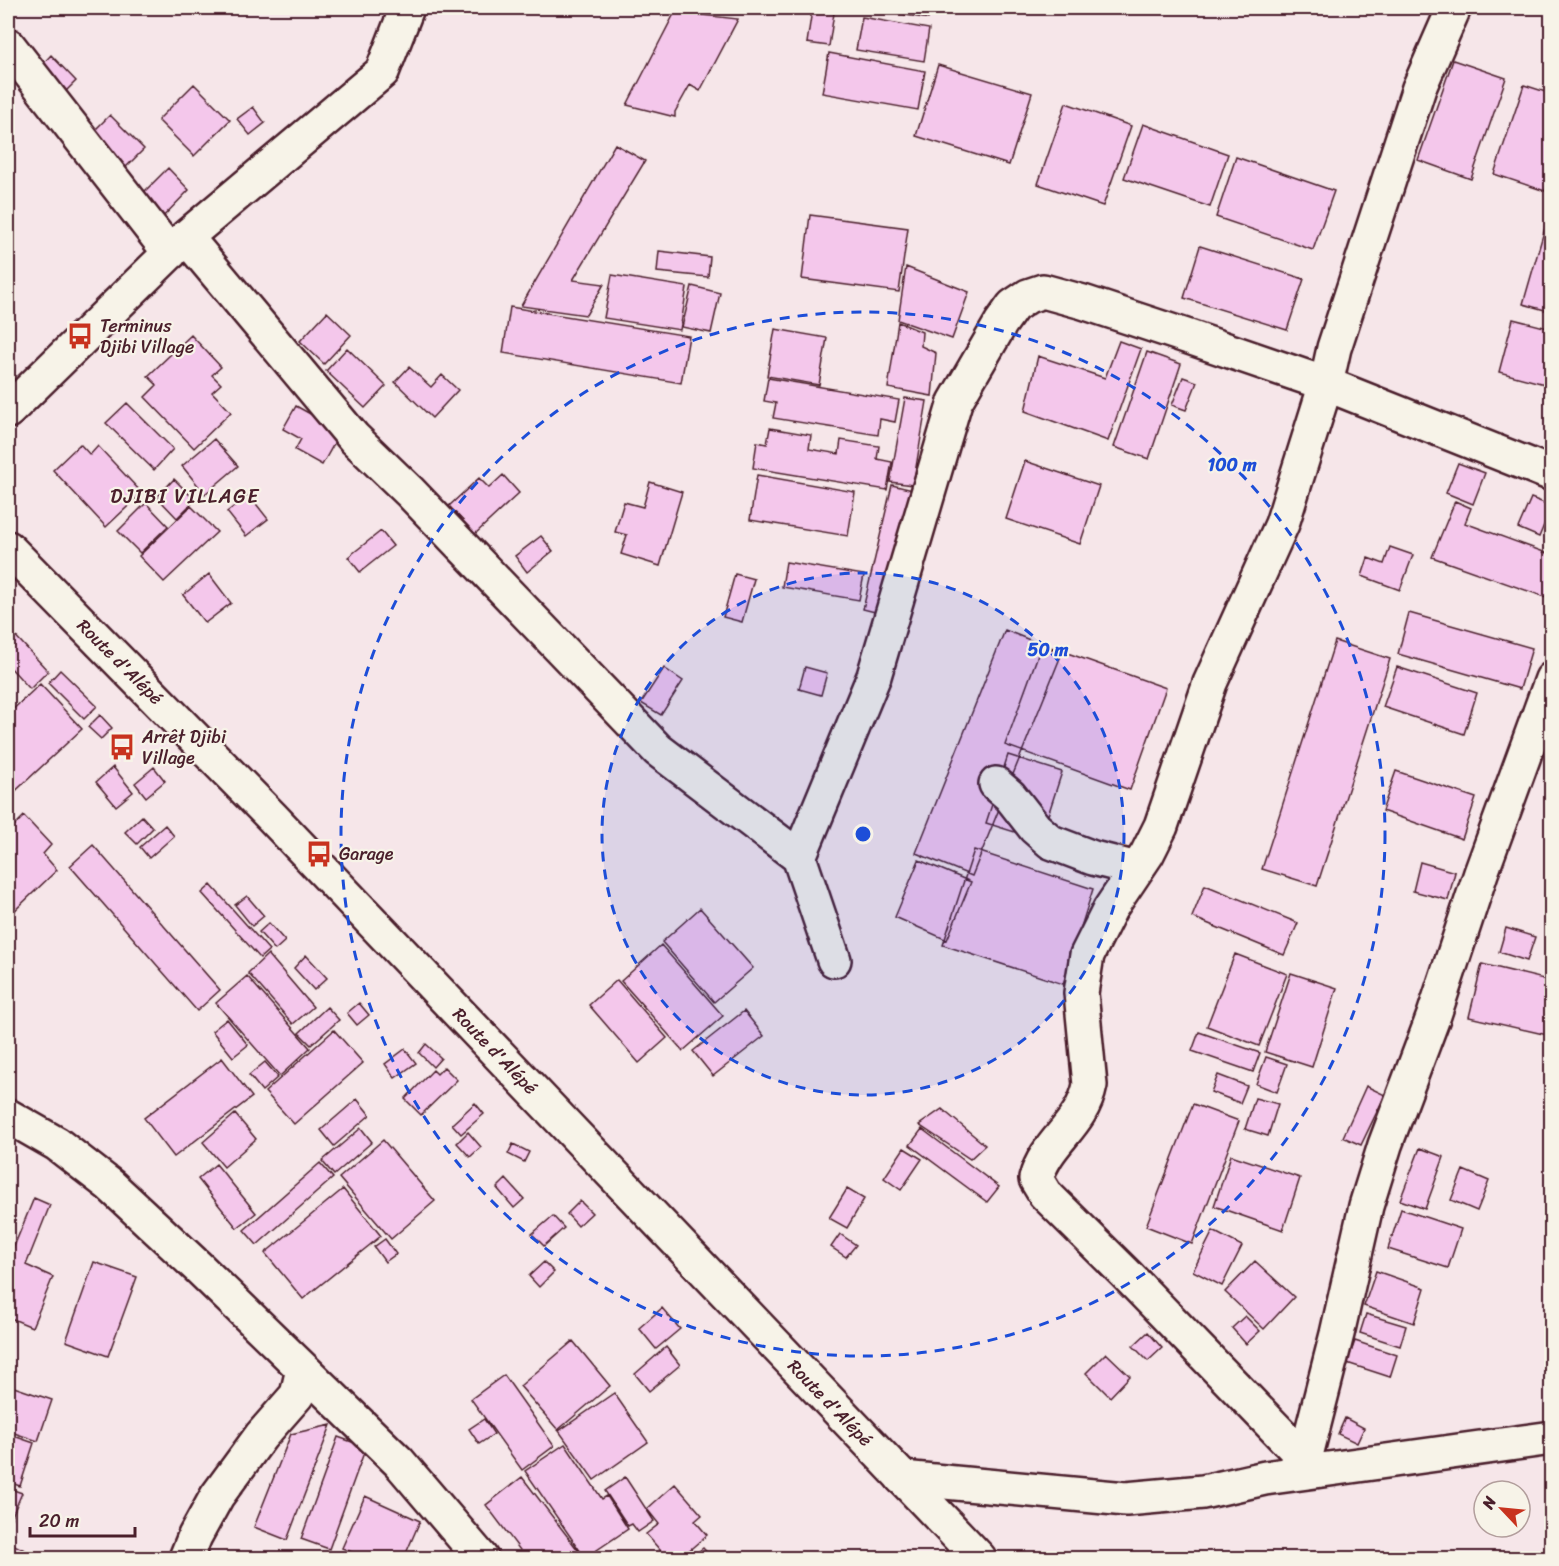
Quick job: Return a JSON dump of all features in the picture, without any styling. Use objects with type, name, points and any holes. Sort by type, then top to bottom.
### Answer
[{"type":"street","points":[[8,411],[178,245],[382,72],[407,8]]},
{"type":"street","points":[[1305,1466],[1126,1274],[1045,1194],[1036,1179],[1044,1158],[1082,1111],[1087,1099],[1090,1085],[1081,993],[1087,955],[1110,909],[1137,869],[1161,826],[1210,683],[1282,524],[1326,384],[1334,348],[1419,88],[1454,8]]},
{"type":"street","points":[[8,45],[178,245],[354,438],[410,492],[658,750],[800,857],[834,960]]},
{"type":"street","points":[[800,857],[874,676],[955,402],[1013,306],[1028,296],[1043,291],[1083,302],[1326,384],[1551,474]]},
{"type":"street","name":"Route d'Alépé","points":[[8,548],[272,817],[979,1558]]},
{"type":"street","points":[[1305,1466],[1366,1206],[1551,679]]},
{"type":"street","points":[[996,784],[1011,795],[1035,828],[1051,842],[1093,858],[1137,869]]},
{"type":"street","points":[[8,1116],[57,1144],[110,1185],[399,1462],[481,1558]]},
{"type":"street","points":[[186,1558],[217,1496],[261,1436],[297,1395],[303,1369]]},
{"type":"street","points":[[902,1478],[1126,1499],[1203,1492],[1305,1466],[1551,1438]]},
{"type":"building","points":[[868,8],[930,8],[928,19]]},
{"type":"building","points":[[812,10],[834,13],[829,46],[807,43]]},
{"type":"building","points":[[675,12],[738,19],[700,91],[690,85],[675,112],[675,117],[627,105]]},
{"type":"building","points":[[862,17],[929,29],[924,61],[856,50]]},
{"type":"building","points":[[829,53],[925,71],[918,110],[822,93]]},
{"type":"building","points":[[51,55],[76,81],[61,96],[36,71]]},
{"type":"building","points":[[1453,60],[1506,78],[1471,179],[1418,160]]},
{"type":"building","points":[[938,65],[1032,93],[1009,165],[916,136]]},
{"type":"building","points":[[194,84],[230,120],[194,156],[158,120]]},
{"type":"building","points":[[1524,85],[1552,94],[1552,171],[1545,191],[1494,174]]},
{"type":"building","points":[[1066,103],[1131,126],[1103,206],[1038,184]]},
{"type":"building","points":[[253,107],[265,123],[250,135],[237,119]]},
{"type":"building","points":[[110,115],[144,149],[125,168],[91,134]]},
{"type":"building","points":[[1143,124],[1228,154],[1210,207],[1124,178]]},
{"type":"building","points":[[615,144],[645,161],[573,280],[604,284],[586,315],[521,306]]},
{"type":"building","points":[[1236,157],[1334,191],[1313,250],[1216,217]]},
{"type":"building","points":[[168,168],[189,190],[158,222],[136,200]]},
{"type":"building","points":[[1552,207],[1552,312],[1523,304]]},
{"type":"building","points":[[810,215],[908,228],[899,292],[802,279]]},
{"type":"building","points":[[1200,246],[1304,279],[1287,330],[1184,298]]},
{"type":"building","points":[[659,251],[710,257],[708,277],[657,272]]},
{"type":"building","points":[[906,267],[969,292],[952,339],[898,320]]},
{"type":"building","points":[[612,275],[687,287],[680,330],[604,318]]},
{"type":"building","points":[[692,286],[720,293],[711,333],[682,327]]},
{"type":"building","points":[[510,307],[689,336],[681,383],[503,353]]},
{"type":"building","points":[[327,312],[351,335],[324,364],[300,341]]},
{"type":"building","points":[[1513,319],[1552,329],[1552,386],[1499,372]]},
{"type":"building","points":[[898,322],[922,332],[921,346],[936,353],[932,396],[888,388]]},
{"type":"building","points":[[775,329],[827,338],[819,385],[767,376]]},
{"type":"building","points":[[191,335],[221,367],[212,375],[221,384],[212,392],[231,412],[194,448],[145,397],[157,385],[148,376]]},
{"type":"building","points":[[1119,341],[1141,349],[1108,441],[1025,411],[1038,356],[1105,378]]},
{"type":"building","points":[[347,348],[386,386],[365,408],[326,371]]},
{"type":"building","points":[[1147,352],[1181,364],[1149,459],[1114,447]]},
{"type":"building","points":[[409,367],[431,387],[442,375],[458,390],[432,418],[395,382]]},
{"type":"building","points":[[1183,377],[1197,382],[1186,410],[1172,405]]},
{"type":"building","points":[[768,378],[899,400],[895,422],[880,419],[878,435],[773,418],[776,403],[764,401]]},
{"type":"building","points":[[905,398],[927,401],[913,485],[890,482]]},
{"type":"building","points":[[127,403],[173,449],[154,470],[106,423]]},
{"type":"building","points":[[296,406],[341,431],[322,465],[295,450],[301,439],[283,429]]},
{"type":"building","points":[[770,428],[811,435],[809,449],[839,454],[841,440],[879,446],[877,459],[892,462],[887,490],[753,468],[757,442],[767,444]]},
{"type":"building","points":[[214,439],[238,466],[205,494],[182,466]]},
{"type":"building","points":[[80,444],[90,455],[98,446],[142,493],[106,527],[53,470]]},
{"type":"building","points":[[1025,461],[1099,486],[1080,544],[1006,519]]},
{"type":"building","points":[[1458,463],[1485,473],[1473,504],[1446,493]]},
{"type":"building","points":[[503,475],[519,493],[475,534],[449,506],[479,478],[489,488]]},
{"type":"building","points":[[757,475],[855,492],[848,536],[750,520]]},
{"type":"building","points":[[174,479],[195,500],[177,518],[157,497]]},
{"type":"building","points":[[650,482],[682,492],[660,566],[621,554],[627,535],[615,532],[624,502],[643,507]]},
{"type":"building","points":[[892,485],[913,490],[883,614],[863,609]]},
{"type":"building","points":[[249,495],[268,519],[246,536],[227,512]]},
{"type":"building","points":[[1531,498],[1552,506],[1539,537],[1518,528]]},
{"type":"building","points":[[1455,501],[1471,508],[1465,523],[1552,555],[1552,588],[1548,598],[1432,557]]},
{"type":"building","points":[[146,503],[168,526],[140,553],[118,531]]},
{"type":"building","points":[[191,506],[217,532],[164,582],[139,556]]},
{"type":"building","points":[[381,531],[393,546],[360,572],[348,557]]},
{"type":"building","points":[[541,536],[553,551],[527,572],[515,556]]},
{"type":"building","points":[[1390,547],[1413,555],[1400,590],[1362,576],[1368,558],[1384,564]]},
{"type":"building","points":[[786,562],[864,575],[859,600],[782,587]]},
{"type":"building","points":[[209,574],[231,603],[205,623],[183,595]]},
{"type":"building","points":[[735,574],[754,579],[742,622],[723,617]]},
{"type":"building","points":[[1409,613],[1532,648],[1520,689],[1398,654]]},
{"type":"building","points":[[9,629],[48,671],[30,689],[8,665]]},
{"type":"building","points":[[1005,630],[1062,653],[972,876],[916,853]]},
{"type":"building","points":[[1335,641],[1390,659],[1317,886],[1262,869]]},
{"type":"building","points":[[1042,644],[1166,688],[1130,790],[1005,745]]},
{"type":"building","points":[[805,667],[827,673],[821,695],[799,689]]},
{"type":"building","points":[[1397,667],[1477,693],[1464,734],[1383,707]]},
{"type":"building","points":[[664,668],[683,681],[661,715],[641,703]]},
{"type":"building","points":[[60,670],[97,706],[84,719],[48,683]]},
{"type":"building","points":[[40,684],[82,729],[9,797],[8,714]]},
{"type":"building","points":[[100,715],[112,728],[101,739],[88,727]]},
{"type":"building","points":[[1008,755],[1062,772],[1040,840],[986,823]]},
{"type":"building","points":[[113,767],[133,792],[116,806],[96,782]]},
{"type":"building","points":[[154,767],[165,781],[146,797],[135,783]]},
{"type":"building","points":[[1396,771],[1476,798],[1462,839],[1382,811]]},
{"type":"building","points":[[24,816],[51,845],[43,854],[57,870],[11,914],[8,910],[8,832]]},
{"type":"building","points":[[142,816],[153,828],[137,844],[125,832]]},
{"type":"building","points":[[165,825],[174,836],[149,858],[140,847]]},
{"type":"building","points":[[93,845],[220,990],[197,1011],[70,866]]},
{"type":"building","points":[[974,850],[1093,889],[1063,984],[943,945]]},
{"type":"building","points":[[919,860],[971,882],[947,940],[895,917]]},
{"type":"building","points":[[1420,862],[1455,872],[1448,900],[1413,891]]},
{"type":"building","points":[[211,885],[269,950],[260,958],[202,893]]},
{"type":"building","points":[[1205,885],[1298,923],[1284,955],[1192,917]]},
{"type":"building","points":[[247,896],[264,916],[252,926],[235,905]]},
{"type":"building","points":[[700,908],[753,968],[714,1002],[662,942]]},
{"type":"building","points":[[269,923],[285,941],[275,950],[259,932]]},
{"type":"building","points":[[1506,928],[1535,937],[1527,961],[1499,952]]},
{"type":"building","points":[[661,945],[723,1016],[683,1051],[621,981]]},
{"type":"building","points":[[268,954],[313,1007],[293,1024],[248,973]]},
{"type":"building","points":[[1235,954],[1287,974],[1259,1046],[1207,1026]]},
{"type":"building","points":[[306,955],[327,978],[314,990],[294,968]]},
{"type":"building","points":[[1482,964],[1552,981],[1552,1036],[1469,1017]]},
{"type":"building","points":[[1291,973],[1337,988],[1312,1067],[1265,1052]]},
{"type":"building","points":[[247,976],[310,1048],[280,1076],[216,1003]]},
{"type":"building","points":[[617,980],[667,1038],[639,1063],[589,1005]]},
{"type":"building","points":[[359,1003],[369,1015],[357,1025],[347,1013]]},
{"type":"building","points":[[327,1007],[339,1020],[311,1045],[299,1033]]},
{"type":"building","points":[[744,1011],[764,1036],[713,1076],[693,1051]]},
{"type":"building","points":[[227,1019],[248,1045],[233,1057],[212,1031]]},
{"type":"building","points":[[334,1030],[363,1063],[294,1124],[265,1092]]},
{"type":"building","points":[[1199,1032],[1260,1053],[1253,1072],[1192,1051]]},
{"type":"building","points":[[426,1044],[441,1058],[433,1067],[419,1053]]},
{"type":"building","points":[[405,1049],[416,1063],[395,1078],[385,1064]]},
{"type":"building","points":[[1266,1057],[1287,1064],[1277,1092],[1256,1084]]},
{"type":"building","points":[[222,1058],[252,1097],[174,1157],[144,1118]]},
{"type":"building","points":[[265,1062],[278,1077],[262,1091],[249,1075]]},
{"type":"building","points":[[444,1067],[457,1080],[421,1115],[405,1099],[433,1070],[437,1074]]},
{"type":"building","points":[[1218,1075],[1247,1086],[1240,1103],[1211,1092]]},
{"type":"building","points":[[1366,1086],[1385,1095],[1361,1145],[1343,1137]]},
{"type":"building","points":[[1255,1098],[1278,1104],[1268,1136],[1245,1129]]},
{"type":"building","points":[[357,1099],[370,1115],[334,1146],[321,1130]]},
{"type":"building","points":[[475,1103],[484,1114],[461,1134],[452,1124]]},
{"type":"building","points":[[1193,1104],[1239,1121],[1192,1244],[1146,1226]]},
{"type":"building","points":[[942,1109],[985,1145],[970,1159],[919,1125]]},
{"type":"building","points":[[235,1114],[256,1139],[224,1167],[203,1142]]},
{"type":"building","points":[[361,1128],[372,1142],[334,1175],[322,1161]]},
{"type":"building","points":[[922,1129],[999,1187],[987,1202],[910,1145]]},
{"type":"building","points":[[468,1132],[481,1147],[470,1157],[457,1143]]},
{"type":"building","points":[[383,1140],[435,1201],[391,1239],[339,1178]]},
{"type":"building","points":[[513,1144],[529,1152],[524,1162],[508,1154]]},
{"type":"building","points":[[904,1148],[922,1159],[901,1190],[884,1178]]},
{"type":"building","points":[[1420,1148],[1444,1157],[1425,1209],[1400,1200]]},
{"type":"building","points":[[1231,1155],[1300,1178],[1283,1230],[1214,1206]]},
{"type":"building","points":[[320,1163],[333,1178],[257,1245],[244,1230]]},
{"type":"building","points":[[216,1164],[256,1213],[237,1228],[198,1179]]},
{"type":"building","points":[[1463,1170],[1489,1181],[1477,1211],[1451,1200]]},
{"type":"building","points":[[506,1179],[524,1199],[514,1208],[497,1188]]},
{"type":"building","points":[[343,1189],[381,1236],[303,1299],[265,1253]]},
{"type":"building","points":[[847,1189],[864,1199],[847,1228],[829,1218]]},
{"type":"building","points":[[34,1198],[50,1205],[26,1265],[53,1277],[32,1327],[8,1317],[8,1261]]},
{"type":"building","points":[[580,1201],[592,1213],[578,1226],[567,1214]]},
{"type":"building","points":[[1401,1209],[1461,1229],[1448,1268],[1388,1249]]},
{"type":"building","points":[[553,1216],[564,1228],[544,1246],[532,1234]]},
{"type":"building","points":[[1213,1231],[1242,1246],[1222,1286],[1193,1271]]},
{"type":"building","points":[[840,1234],[856,1245],[846,1257],[831,1247]]},
{"type":"building","points":[[385,1239],[396,1254],[385,1262],[374,1247]]},
{"type":"building","points":[[1255,1261],[1294,1297],[1264,1329],[1225,1292]]},
{"type":"building","points":[[94,1262],[137,1277],[108,1356],[66,1341]]},
{"type":"building","points":[[544,1262],[554,1272],[539,1287],[529,1276]]},
{"type":"building","points":[[1376,1271],[1425,1288],[1414,1323],[1364,1306]]},
{"type":"building","points":[[662,1308],[680,1329],[656,1349],[639,1328]]},
{"type":"building","points":[[1366,1314],[1406,1326],[1400,1346],[1360,1333]]},
{"type":"building","points":[[1245,1316],[1260,1331],[1246,1344],[1232,1328]]},
{"type":"building","points":[[1148,1332],[1162,1348],[1148,1361],[1133,1346]]},
{"type":"building","points":[[573,1341],[610,1386],[558,1430],[520,1386]]},
{"type":"building","points":[[1355,1341],[1397,1355],[1390,1377],[1347,1363]]},
{"type":"building","points":[[666,1347],[680,1365],[649,1391],[635,1374]]},
{"type":"building","points":[[1106,1353],[1130,1376],[1110,1397],[1086,1373]]},
{"type":"building","points":[[504,1375],[554,1446],[522,1470],[471,1399]]},
{"type":"building","points":[[8,1385],[52,1400],[38,1441],[8,1431]]},
{"type":"building","points":[[614,1393],[648,1442],[594,1480],[559,1431]]},
{"type":"building","points":[[1345,1418],[1364,1428],[1357,1443],[1338,1434]]},
{"type":"building","points":[[484,1419],[494,1434],[479,1444],[469,1429]]},
{"type":"building","points":[[331,1425],[287,1540],[254,1527],[291,1434]]},
{"type":"building","points":[[8,1434],[34,1443],[20,1486],[8,1482]]},
{"type":"building","points":[[338,1437],[366,1447],[329,1549],[301,1539]]},
{"type":"building","points":[[565,1444],[602,1499],[607,1496],[628,1529],[585,1558],[525,1471]]},
{"type":"building","points":[[522,1477],[584,1558],[526,1558],[486,1505]]},
{"type":"building","points":[[625,1477],[654,1521],[638,1532],[632,1524],[628,1526],[605,1491]]},
{"type":"building","points":[[675,1484],[702,1515],[695,1521],[707,1535],[686,1553],[690,1558],[667,1558],[646,1534],[659,1524],[647,1509]]},
{"type":"building","points":[[8,1488],[22,1493],[8,1525]]},
{"type":"building","points":[[365,1496],[420,1521],[404,1558],[366,1558],[342,1548]]},
{"type":"building","points":[[8,1542],[35,1555],[33,1558],[8,1558]]},
{"type":"building","points":[[703,1548],[712,1558],[690,1558]]},
{"type":"place","name":"Terminus Djibi Village","points":[[80,336]]},
{"type":"place","name":"Arrêt Djibi Village","points":[[122,747]]},
{"type":"place","name":"Garage","points":[[319,854]]},
{"type":"district","name":"DJIBI VILLAGE","points":[[185,496]]}]
